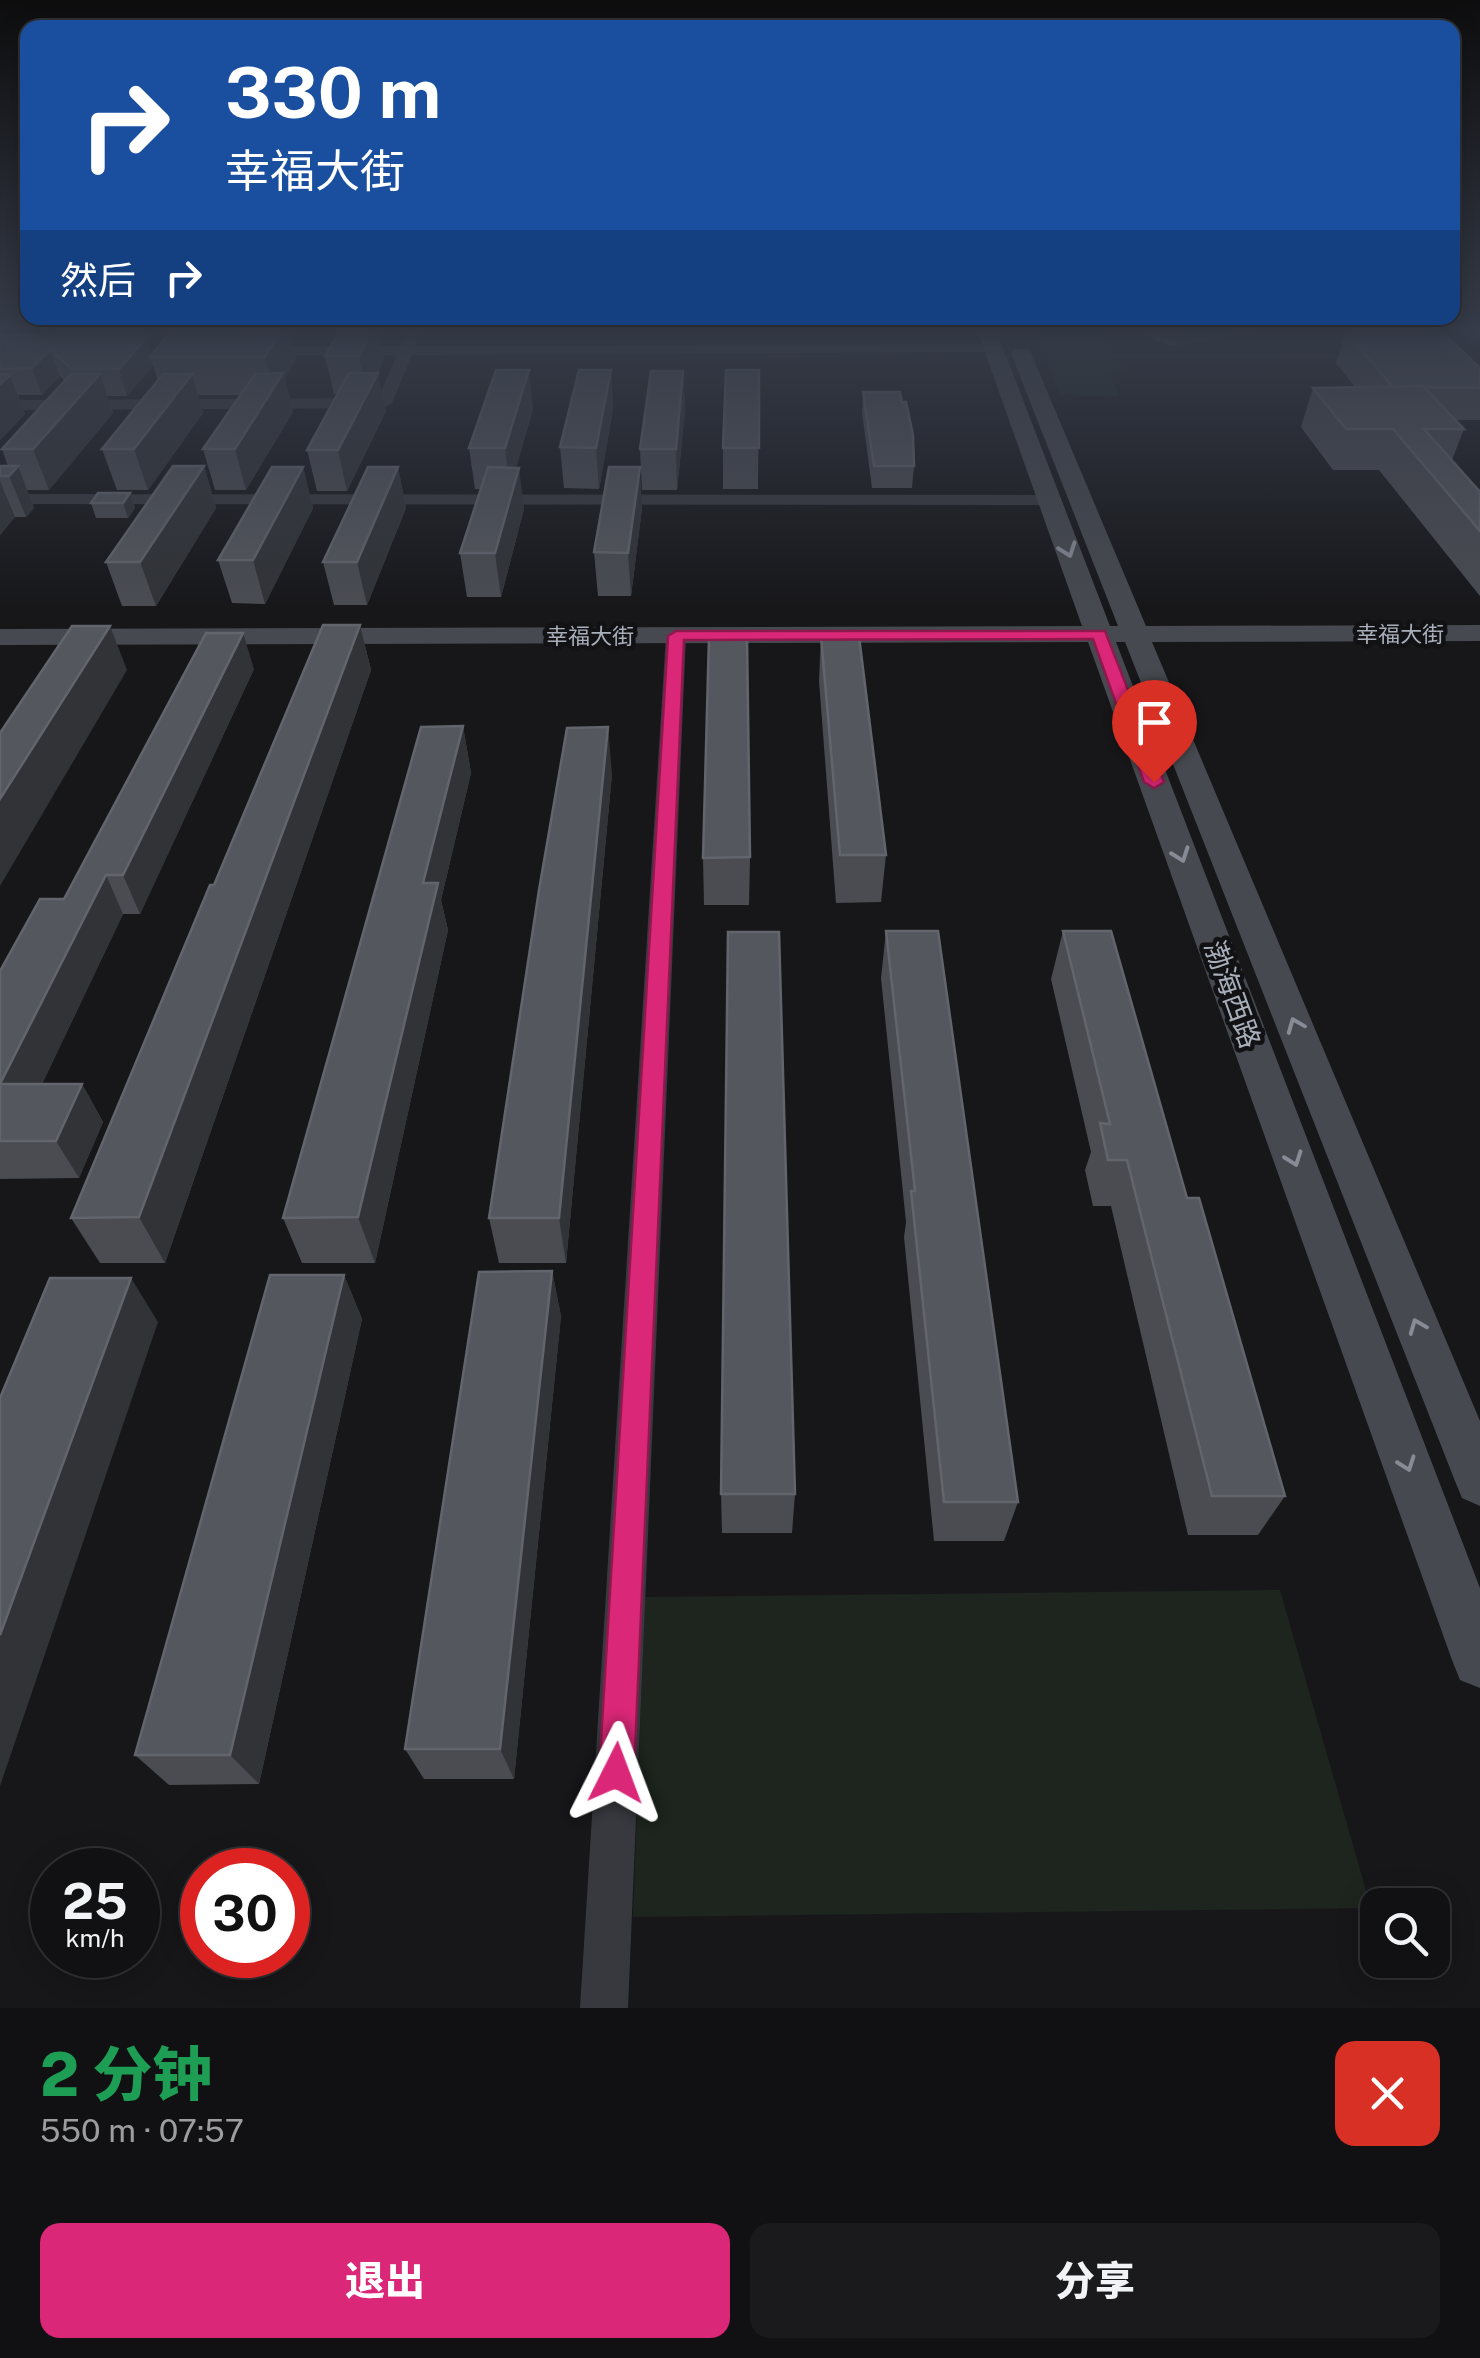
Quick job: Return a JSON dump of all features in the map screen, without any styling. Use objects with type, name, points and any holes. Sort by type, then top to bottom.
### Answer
[{"type":"main road","name":"渤海西路","points":[[1024,421],[1049,500],[1117,635],[1480,1660]]},
{"type":"main road","name":"渤海西路","points":[[1031,421],[1117,635],[1480,1481]]},
{"type":"main road","name":"幸福大街","points":[[0,637],[1480,634]]},
{"type":"street","points":[[0,500],[1049,500]]},
{"type":"street","points":[[604,2008],[676,636]]},
{"type":"shaded area","points":[[1280,1590],[1365,1888],[1360,1888],[1360,1908],[633,1917],[645,1597]]},
{"type":"building","points":[[28,421],[58,421],[33,449],[2,449]]},
{"type":"building","points":[[125,421],[156,421],[134,449],[102,449]]},
{"type":"building","points":[[223,421],[253,421],[235,449],[203,449]]},
{"type":"building","points":[[323,421],[353,421],[338,450],[307,450]]},
{"type":"building","points":[[478,421],[513,421],[505,448],[469,448]]},
{"type":"building","points":[[566,421],[601,421],[596,448],[560,447]]},
{"type":"building","points":[[644,421],[679,421],[676,449],[640,449]]},
{"type":"building","points":[[724,421],[759,421],[759,448],[723,448]]},
{"type":"building","points":[[867,421],[910,421],[914,466],[874,466]]},
{"type":"building","points":[[1339,421],[1456,421],[1464,429],[1424,429],[1480,492],[1480,531],[1393,429],[1346,429]]},
{"type":"building","points":[[0,466],[18,466],[9,476],[0,476]]},
{"type":"building","points":[[173,466],[204,466],[140,562],[106,562]]},
{"type":"building","points":[[272,467],[303,467],[253,560],[218,560]]},
{"type":"building","points":[[368,467],[398,467],[357,562],[323,562]]},
{"type":"building","points":[[488,467],[519,468],[495,553],[460,553]]},
{"type":"building","points":[[609,467],[640,467],[628,553],[594,552]]},
{"type":"building","points":[[98,493],[130,493],[123,503],[91,503]]},
{"type":"building","points":[[323,625],[360,625],[139,1217],[71,1218],[210,885],[214,885]]},
{"type":"building","points":[[72,626],[110,626],[0,799],[0,733]]},
{"type":"building","points":[[206,633],[243,633],[123,875],[106,875],[0,1084],[0,971],[40,899],[64,899]]},
{"type":"building","points":[[821,636],[859,636],[886,855],[840,855]]},
{"type":"building","points":[[709,637],[747,637],[750,857],[703,858]]},
{"type":"building","points":[[463,726],[423,883],[438,883],[358,1217],[283,1218],[421,727]]},
{"type":"building","points":[[608,727],[559,1218],[489,1218],[567,728]]},
{"type":"building","points":[[886,931],[938,931],[1018,1502],[944,1502]]},
{"type":"building","points":[[1063,931],[1111,931],[1187,1198],[1199,1198],[1285,1496],[1212,1496],[1127,1160],[1108,1160],[1100,1123],[1110,1124]]},
{"type":"building","points":[[728,932],[779,932],[795,1494],[721,1494]]},
{"type":"building","points":[[0,1084],[82,1084],[56,1141],[0,1141]]},
{"type":"building","points":[[552,1271],[500,1749],[405,1749],[479,1272]]},
{"type":"building","points":[[270,1275],[344,1275],[230,1755],[135,1755]]},
{"type":"building","points":[[50,1278],[131,1278],[0,1635],[0,1398]]},
{"type":"route","points":[[616,1773],[676,636],[1099,634],[1154,782]]}]
